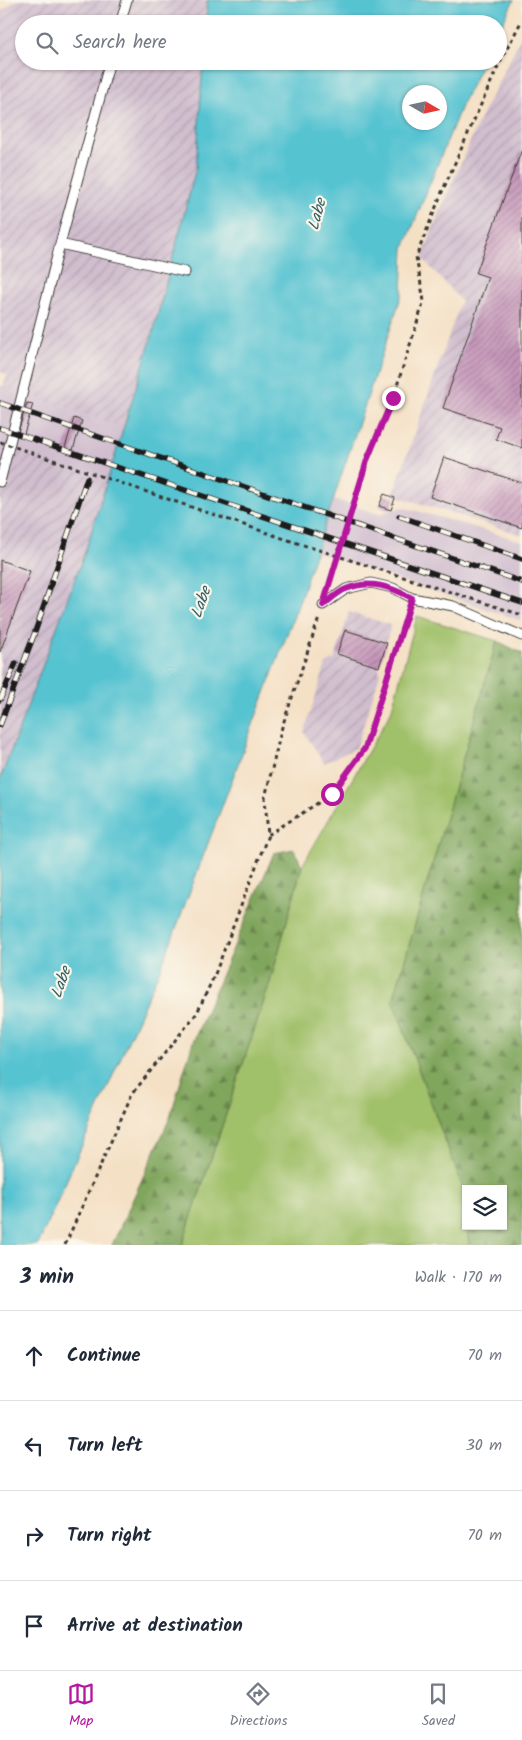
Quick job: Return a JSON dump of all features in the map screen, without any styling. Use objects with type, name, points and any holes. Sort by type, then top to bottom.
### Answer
[{"type":"lane","points":[[123,15],[127,0]]},
{"type":"lane","points":[[0,482],[60,244],[108,70]]},
{"type":"lane","points":[[60,244],[185,272]]},
{"type":"lane","points":[[323,605],[346,589],[371,583],[393,588],[412,598],[453,606],[522,636]]},
{"type":"path","points":[[507,48],[522,20]]},
{"type":"path","points":[[65,1245],[132,1094],[197,1013],[215,974],[268,835],[264,798],[282,727],[323,605],[367,460],[393,398],[424,301],[416,257],[442,192],[496,70]]},
{"type":"path","points":[[0,442],[294,542],[522,615]]},
{"type":"path","points":[[268,835],[332,794],[365,748],[412,598]]},
{"type":"shaded area","points":[[17,0],[207,0],[206,15],[15,15],[15,70],[202,70],[196,168],[153,333],[85,552],[0,780],[0,399],[7,374],[0,372],[0,12]]},
{"type":"shaded area","points":[[522,35],[522,535],[393,495],[461,301],[422,258],[434,225],[480,119],[504,70],[507,70],[507,65]]},
{"type":"shaded area","points":[[0,385],[378,514],[403,507],[522,541],[522,621],[0,446]]},
{"type":"shaded area","points":[[349,612],[391,625],[379,667],[380,674],[356,748],[324,763],[304,732],[326,664],[335,659]]},
{"type":"green space","points":[[417,616],[497,641],[393,1001],[462,1186],[462,1230],[467,1230],[469,1245],[182,1245],[269,986],[302,866],[391,712]]},
{"type":"green space","points":[[497,641],[522,653],[522,1245],[469,1245],[467,1230],[507,1230],[507,1185],[462,1186],[393,1001]]},
{"type":"green space","points":[[294,849],[302,866],[269,986],[182,1245],[112,1245],[169,1120],[193,1042],[274,853]]},
{"type":"water","points":[[207,0],[514,0],[506,15],[206,15]]},
{"type":"water","name":"Labe","points":[[202,70],[479,70],[462,104],[404,248],[402,294],[297,608],[164,960],[38,1245],[0,1245],[0,780],[85,552],[153,333],[196,168]]},
{"type":"building","points":[[522,149],[522,448],[496,439],[500,427],[443,408],[488,277],[476,273]]},
{"type":"building","points":[[27,403],[33,404],[23,437],[17,435]]},
{"type":"building","points":[[74,418],[82,421],[72,453],[64,451]]},
{"type":"building","points":[[444,457],[522,483],[522,528],[430,497]]},
{"type":"building","points":[[384,494],[395,498],[391,510],[379,506]]},
{"type":"building","points":[[0,560],[30,571],[0,652]]},
{"type":"building","points":[[345,630],[387,643],[379,667],[337,654]]},
{"type":"railway","points":[[0,403],[522,582]]},
{"type":"railway","points":[[0,428],[522,603]]},
{"type":"railway","points":[[0,725],[35,632],[87,478]]},
{"type":"railway","points":[[399,516],[522,559]]},
{"type":"railway","points":[[0,700],[16,663]]},
{"type":"route","points":[[332,794],[365,748],[412,598],[393,588],[371,583],[346,589],[323,605],[367,460],[393,398]]}]
